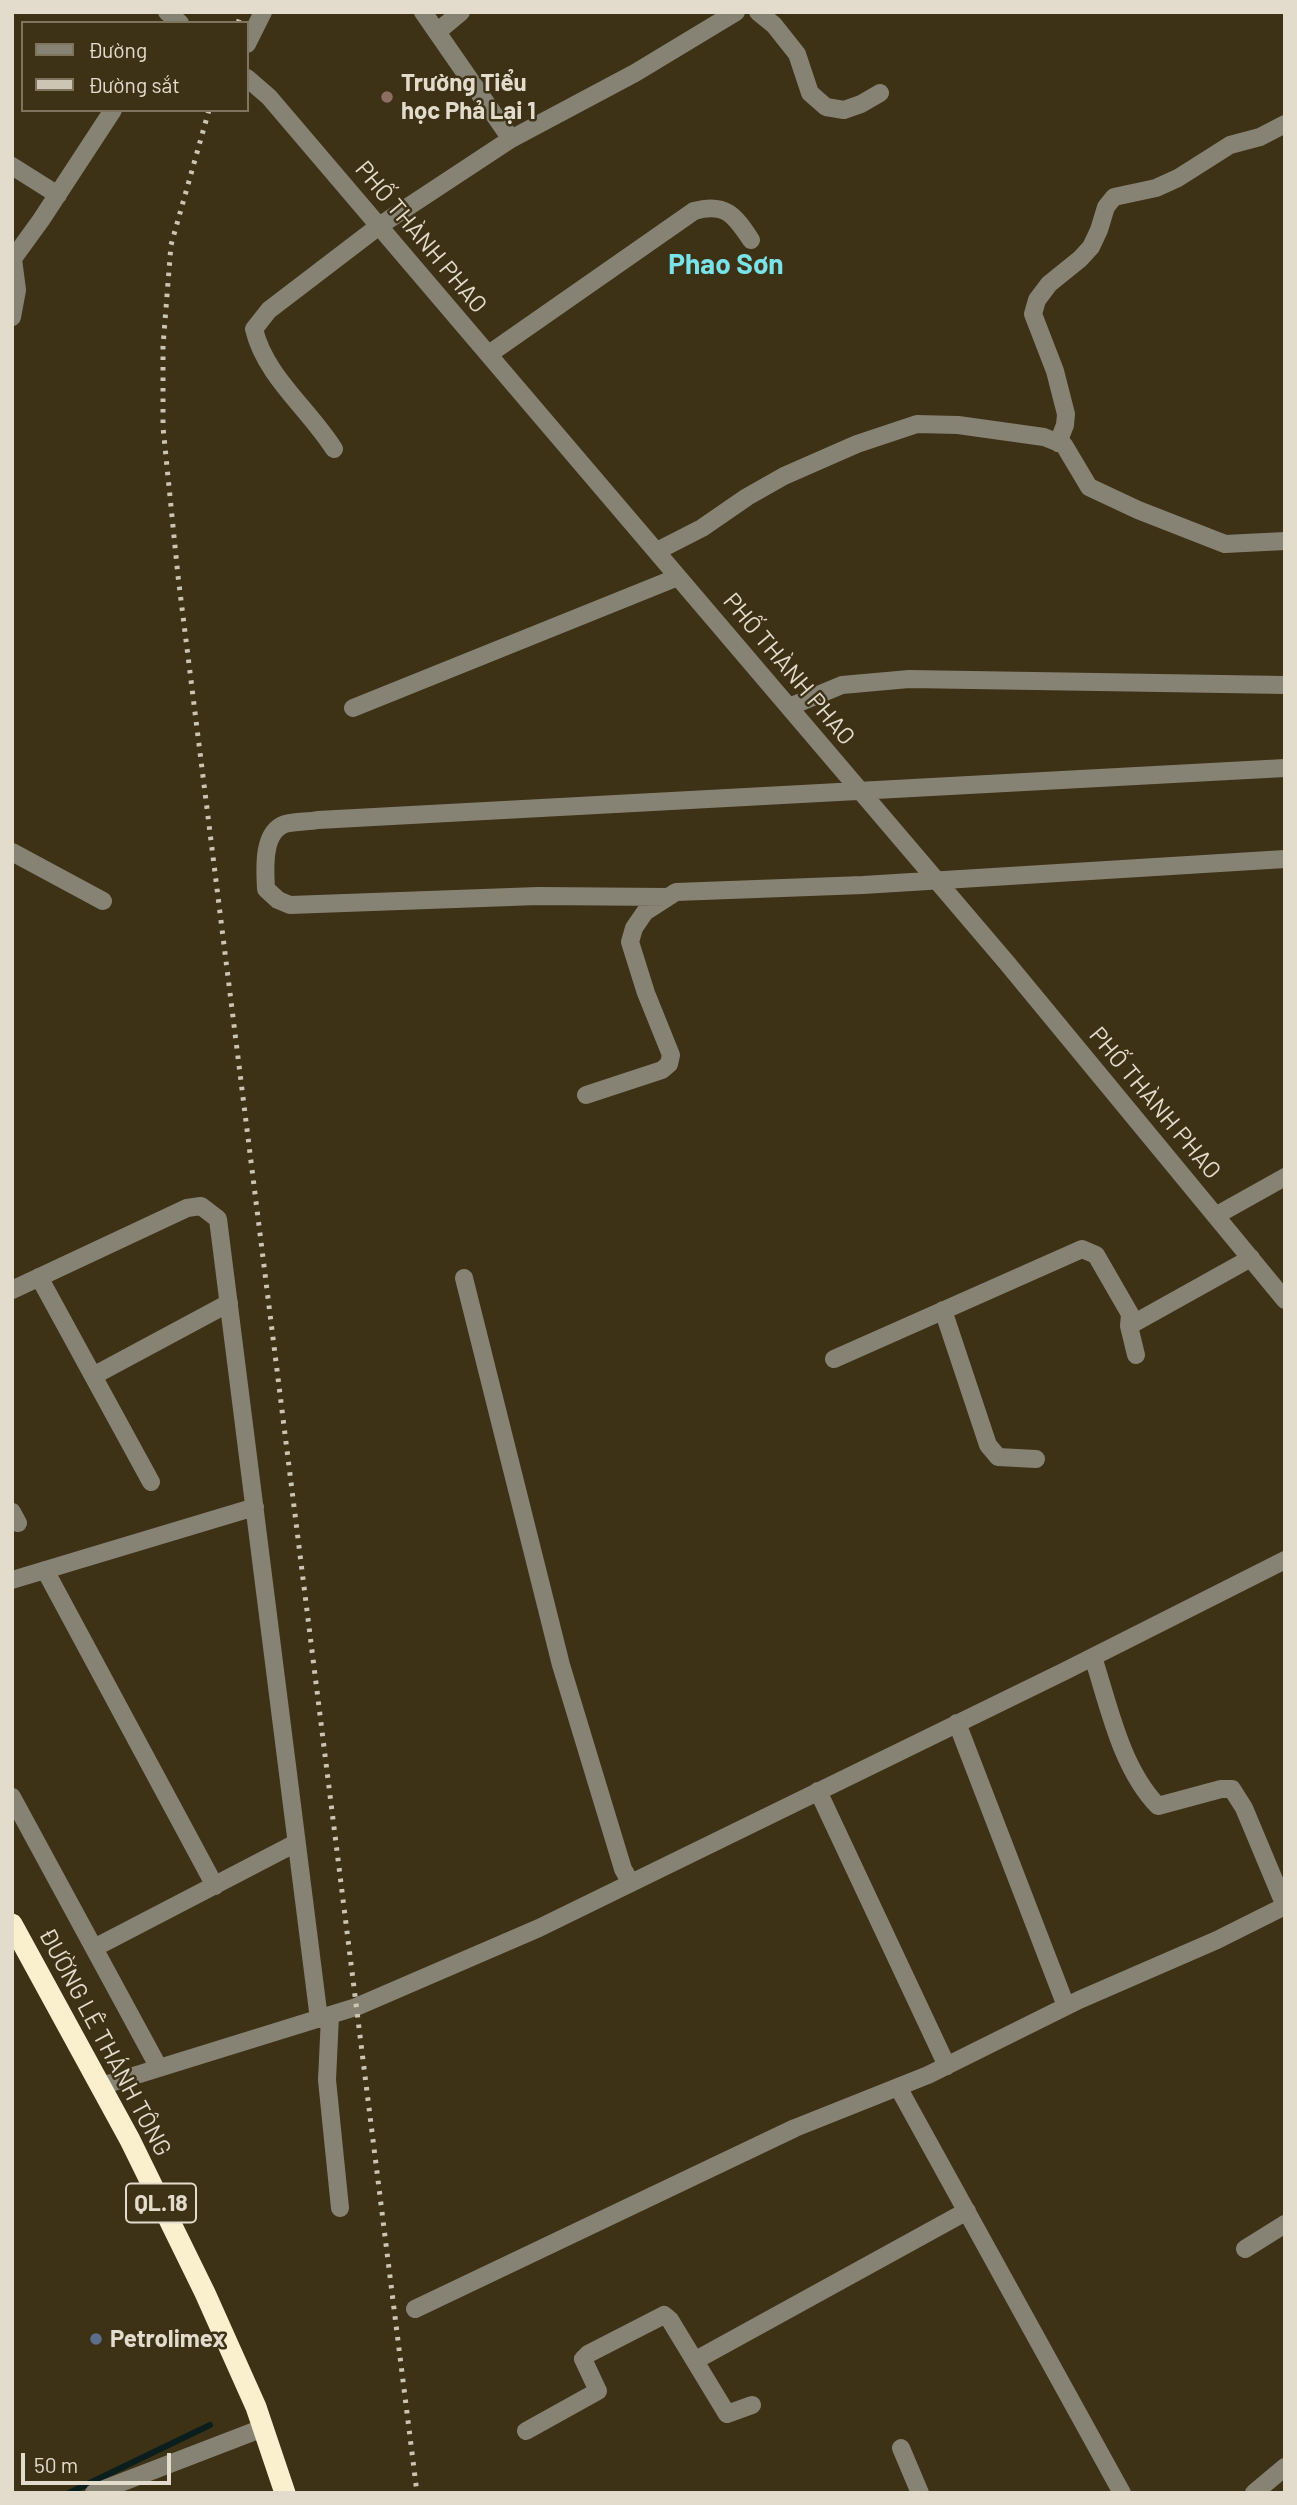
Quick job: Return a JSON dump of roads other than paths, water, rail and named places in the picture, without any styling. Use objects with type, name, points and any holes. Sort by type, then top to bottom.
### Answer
[{"type":"highway","name":"ĐƯỜNG LÊ THÁNH TÔNG","points":[[12,1924],[130,2140],[205,2293],[256,2407],[285,2493]]},
{"type":"street","points":[[248,42],[263,12]]},
{"type":"street","points":[[423,12],[511,139]]},
{"type":"street","points":[[437,32],[461,12]]},
{"type":"street","points":[[334,449],[287,390],[258,346],[254,329],[268,310],[379,226],[511,139],[635,73],[736,12]]},
{"type":"street","points":[[758,12],[774,25],[797,54],[810,93],[826,107],[844,110],[880,93]]},
{"type":"street","name":"PHỐ THÀNH PHAO","points":[[248,79],[269,97],[933,875],[1285,1300]]},
{"type":"street","points":[[12,317],[17,290],[13,259],[112,112]]},
{"type":"street","points":[[1058,443],[1066,425],[1066,414],[1055,371],[1033,314],[1037,300],[1049,284],[1091,247],[1105,207],[1114,197],[1156,188],[1178,178],[1230,145],[1261,137],[1285,124]]},
{"type":"street","points":[[12,166],[58,195]]},
{"type":"street","points":[[489,355],[694,211],[706,207],[724,209],[737,219],[751,240]]},
{"type":"street","points":[[657,551],[702,528],[784,476],[857,444],[917,424],[958,425],[1044,437],[1064,445],[1089,487],[1138,510],[1225,544],[1285,541]]},
{"type":"street","points":[[353,708],[678,577]]},
{"type":"street","points":[[789,707],[842,685],[909,679],[1285,685]]},
{"type":"street","points":[[668,897],[538,896],[290,905],[278,900],[266,889],[267,850],[274,831],[285,824],[318,820],[866,797],[1285,768]]},
{"type":"street","points":[[12,852],[103,901]]},
{"type":"street","points":[[586,1096],[662,1070],[669,1064],[671,1055],[646,993],[630,942],[634,928],[645,912],[676,892],[933,875],[1285,859]]},
{"type":"street","points":[[1217,1215],[1285,1177]]},
{"type":"street","points":[[12,1290],[187,1208],[201,1206],[218,1219],[296,1843],[324,2018],[327,2080],[340,2208]]},
{"type":"street","points":[[834,1359],[1082,1249],[1096,1255],[1129,1314],[1136,1355]]},
{"type":"street","points":[[1129,1326],[1251,1258]]},
{"type":"street","points":[[39,1278],[151,1482]]},
{"type":"street","points":[[464,1278],[561,1665],[623,1869],[631,1883]]},
{"type":"street","points":[[93,1376],[229,1303]]},
{"type":"street","points":[[943,1310],[988,1445],[998,1457],[1037,1459]]},
{"type":"street","points":[[12,1580],[255,1507]]},
{"type":"street","points":[[101,2086],[356,2007],[539,1928],[1285,1560]]},
{"type":"street","points":[[45,1570],[215,1885]]},
{"type":"street","points":[[415,2309],[795,2128],[947,2066],[1066,2006],[1217,1940],[1285,1906],[1244,1808],[1232,1789],[1221,1789],[1158,1806],[1146,1794],[1131,1771],[1093,1657]]},
{"type":"street","points":[[957,1724],[1066,2006]]},
{"type":"street","points":[[818,1791],[947,2066]]},
{"type":"street","points":[[12,1797],[159,2068]]},
{"type":"street","points":[[94,1948],[296,1843]]},
{"type":"street","points":[[898,2087],[1122,2493]]},
{"type":"street","points":[[696,2360],[967,2211]]},
{"type":"street","points":[[1245,2249],[1285,2224]]},
{"type":"street","points":[[526,2431],[598,2391],[583,2359],[588,2354],[664,2315],[696,2360],[727,2414],[752,2405]]},
{"type":"street","points":[[94,2493],[263,2428]]},
{"type":"street","points":[[901,2448],[920,2493]]},
{"type":"street","points":[[1254,2493],[1285,2467]]},
{"type":"waterway","points":[[69,2493],[210,2425]]},
{"type":"railway","points":[[239,21],[242,12]]},
{"type":"railway","points":[[208,112],[171,245],[163,346],[163,427],[178,576],[417,2493]]},
{"type":"place","name":"Trường Tiểu học Phả Lại 1","points":[[387,97]]},
{"type":"place","name":"Petrolimex","points":[[96,2339]]},
{"type":"district","name":"Phao Sơn","points":[[726,265]]}]
